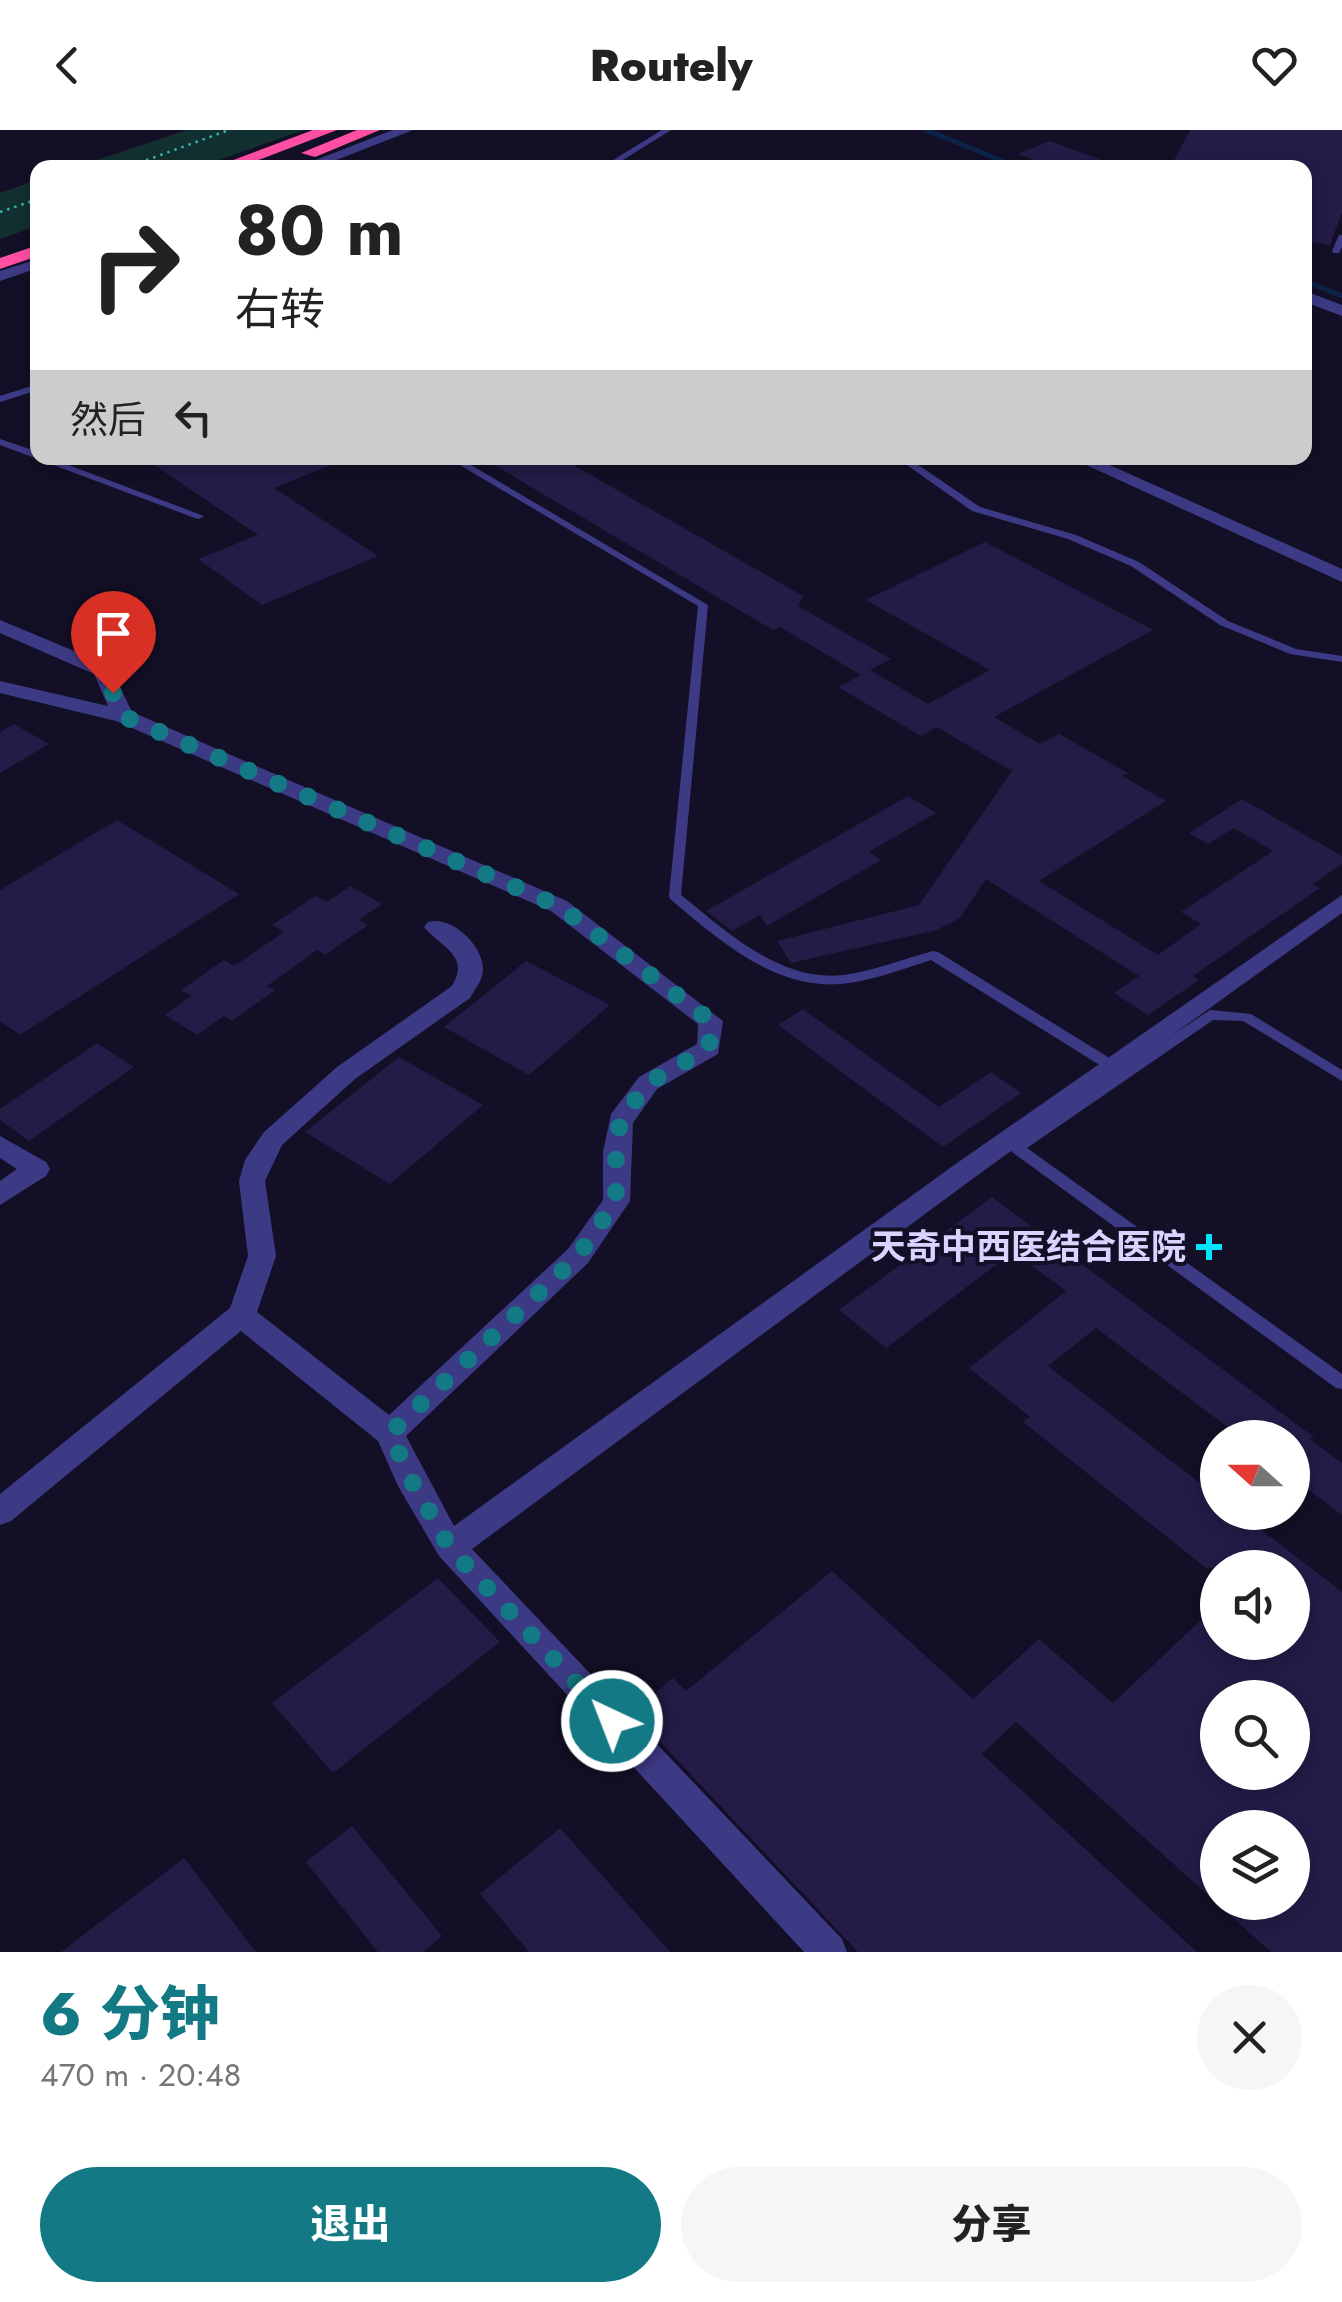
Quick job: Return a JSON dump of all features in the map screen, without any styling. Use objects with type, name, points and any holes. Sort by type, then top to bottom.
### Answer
[{"type":"highway","points":[[243,160],[329,130]]},
{"type":"highway","points":[[290,160],[372,130]]},
{"type":"highway","points":[[0,244],[30,234]]},
{"type":"highway","points":[[0,264],[30,253]]},
{"type":"street","points":[[324,160],[406,130]]},
{"type":"street","points":[[0,276],[30,266]]},
{"type":"street","points":[[1312,299],[1342,311]]},
{"type":"street","points":[[1096,465],[1342,576]]},
{"type":"street","points":[[0,626],[103,670],[123,716]]},
{"type":"street","points":[[0,687],[123,716],[559,906],[711,1021],[709,1048],[648,1083],[620,1121],[616,1201],[578,1256],[390,1433]]},
{"type":"street","points":[[450,1548],[1117,1069],[1342,902]]},
{"type":"street","points":[[0,1512],[241,1316],[259,1277],[263,1239],[252,1204],[252,1177],[262,1150],[282,1126],[415,1022],[457,1000],[468,984],[472,967],[467,951],[455,937],[436,927]]},
{"type":"street","points":[[0,1145],[37,1170],[0,1195]]},
{"type":"street","points":[[241,1316],[390,1433],[409,1476],[450,1548],[828,1952]]},
{"type":"lane","points":[[617,160],[668,130]]},
{"type":"lane","points":[[1336,251],[1342,237]]},
{"type":"lane","points":[[0,398],[30,389]]},
{"type":"lane","points":[[0,442],[30,453]]},
{"type":"lane","points":[[62,465],[199,516]]},
{"type":"lane","points":[[465,465],[703,604],[676,896],[749,949],[802,979],[832,980],[933,955],[1117,1069]]},
{"type":"lane","points":[[912,465],[976,509],[1072,538],[1135,564],[1224,623],[1294,652],[1342,658]]},
{"type":"lane","points":[[1342,1076],[1246,1018],[1210,1015],[1117,1069],[1016,1148],[1342,1383]]},
{"type":"path","points":[[147,160],[229,130]]},
{"type":"path","points":[[0,212],[30,203]]},
{"type":"green space","points":[[187,130],[304,130],[219,160],[97,160]]},
{"type":"green space","points":[[30,182],[30,228],[0,239],[0,193]]},
{"type":"building","points":[[1190,130],[1342,130],[1342,212],[1330,245],[1312,242],[1312,160],[1174,160]]},
{"type":"building","points":[[1050,141],[1101,160],[1034,160],[1018,154]]},
{"type":"building","points":[[154,465],[331,465],[274,488],[378,556],[262,605],[198,559],[258,535]]},
{"type":"building","points":[[494,465],[573,465],[803,596],[798,606],[891,659],[870,670],[928,704],[990,670],[866,600],[985,542],[1153,630],[994,717],[1040,744],[1059,734],[1128,773],[1122,776],[1166,801],[1039,881],[1158,955],[1201,924],[1181,912],[1273,851],[1234,828],[1208,844],[1189,833],[1242,799],[1342,856],[1342,864],[1313,884],[1320,888],[1193,976],[1199,980],[1148,1015],[1114,993],[1139,976],[986,879],[960,918],[937,930],[791,963],[777,941],[919,905],[1014,768],[1010,770],[937,727],[921,736],[838,687],[861,675],[780,627],[773,630]]},
{"type":"building","points":[[14,724],[49,744],[0,773],[0,732]]},
{"type":"building","points":[[908,796],[936,813],[869,852],[881,860],[767,926],[760,915],[732,931],[706,911]]},
{"type":"building","points":[[117,820],[239,894],[20,1035],[0,1021],[0,890]]},
{"type":"building","points":[[350,886],[382,904],[359,920],[368,925],[325,955],[317,950],[267,986],[275,990],[232,1021],[224,1016],[197,1035],[165,1015],[191,996],[181,990],[224,960],[234,966],[284,932],[272,925],[315,896],[327,902]]},
{"type":"building","points":[[526,961],[610,1005],[529,1075],[444,1027]]},
{"type":"building","points":[[803,1009],[939,1107],[991,1072],[1021,1093],[943,1147],[778,1025]]},
{"type":"building","points":[[97,1043],[134,1067],[29,1141],[0,1120],[0,1109]]},
{"type":"building","points":[[399,1057],[483,1105],[390,1184],[305,1132]]},
{"type":"building","points":[[992,1197],[1291,1420],[1218,1420],[1096,1328],[1048,1366],[1200,1483],[1200,1530],[1261,1530],[1287,1550],[1200,1550],[1200,1563],[1023,1422],[1030,1417],[969,1368],[1066,1291],[1013,1252],[886,1348],[839,1310]]},
{"type":"building","points":[[1310,1439],[1342,1463],[1342,1515],[1310,1491]]},
{"type":"building","points":[[1310,1567],[1342,1592],[1342,1952],[1271,1952],[1236,1920],[1310,1920],[1310,1810],[1200,1810],[1200,1888],[1016,1722],[982,1754],[1197,1952],[858,1952],[632,1712],[673,1678],[686,1691],[832,1571],[973,1699],[1039,1639],[1113,1703],[1200,1621],[1200,1660],[1310,1660]]},
{"type":"building","points":[[438,1578],[500,1642],[333,1773],[272,1703]]},
{"type":"building","points":[[352,1826],[442,1936],[423,1952],[378,1952],[306,1862]]},
{"type":"building","points":[[560,1828],[670,1952],[529,1952],[480,1894]]},
{"type":"building","points":[[184,1858],[256,1952],[61,1952]]},
{"type":"waterway","points":[[926,130],[1000,160]]},
{"type":"waterway","points":[[1312,284],[1342,296]]},
{"type":"place","name":"天奇中西医结合医院","points":[[1209,1247]]},
{"type":"route","points":[[113,693],[123,716],[559,906],[711,1021],[709,1048],[648,1083],[620,1121],[616,1201],[578,1256],[390,1433],[409,1476],[450,1548],[612,1721]]}]
